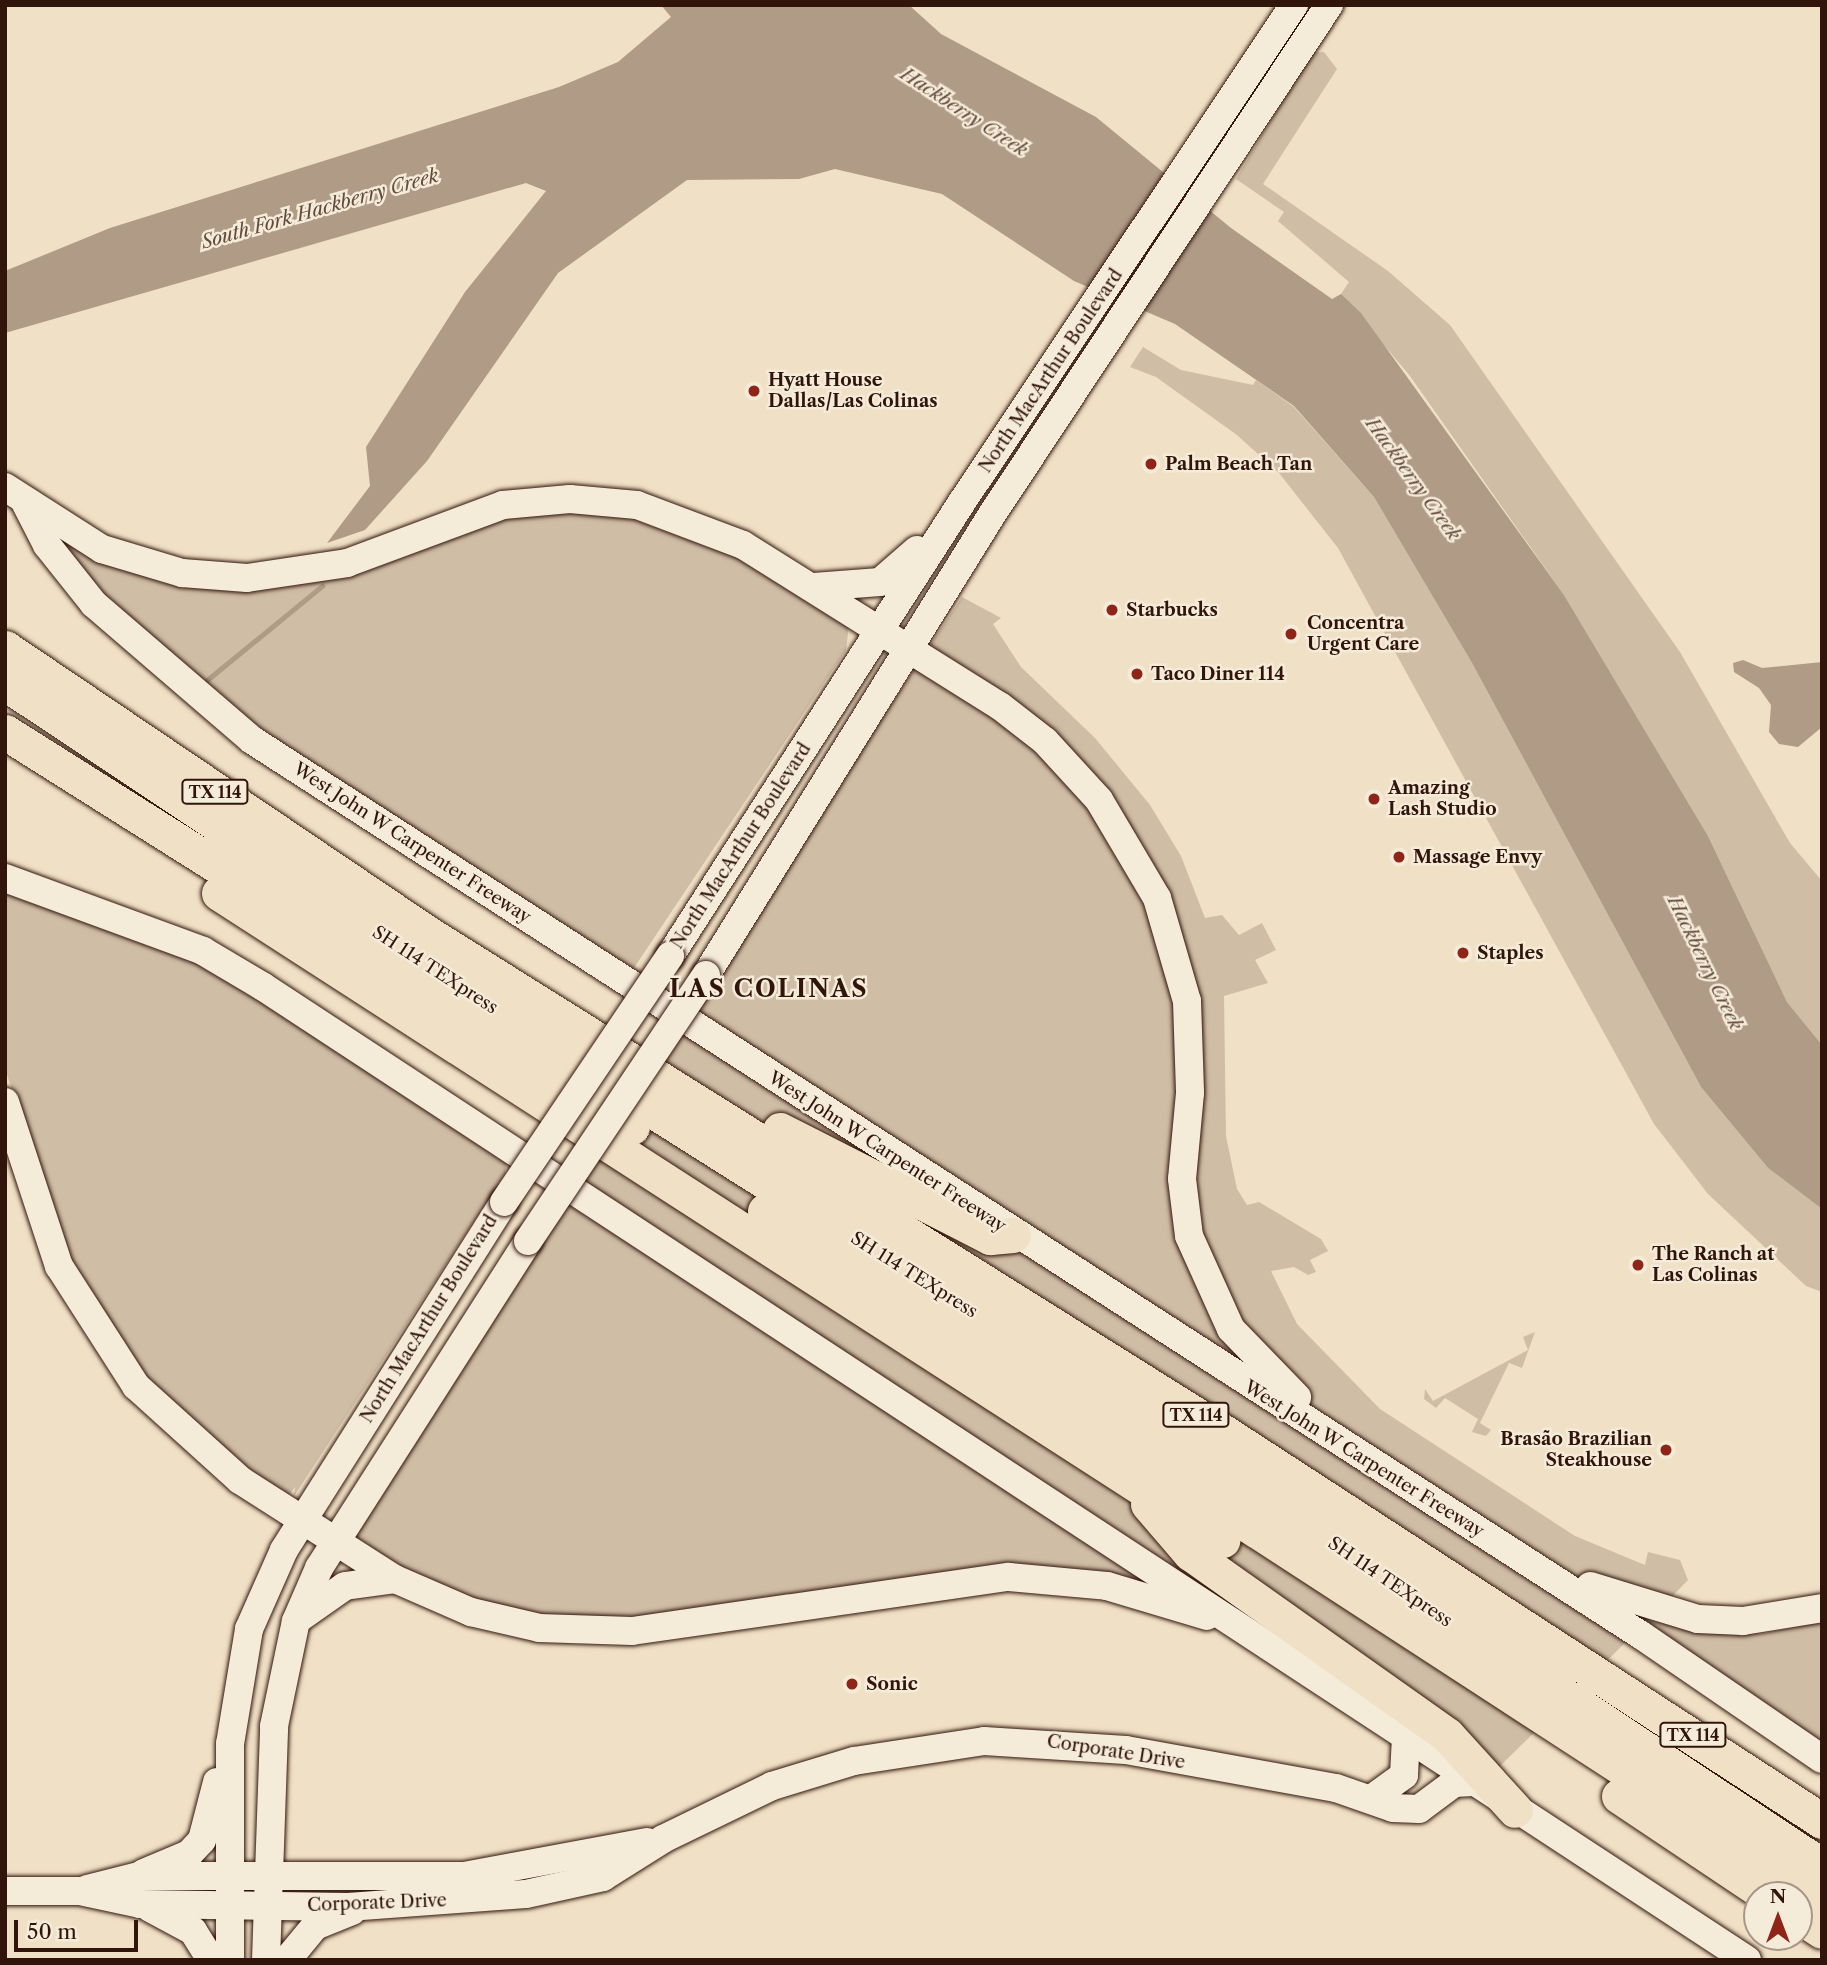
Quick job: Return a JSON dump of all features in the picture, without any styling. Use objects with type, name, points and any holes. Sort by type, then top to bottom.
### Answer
[{"type":"highway","name":"TX 114","points":[[5,648],[427,933],[1563,1650],[1822,1821]]},
{"type":"highway","name":"SH 114 TEXpress","points":[[5,683],[552,1047],[1262,1495],[1822,1866]]},
{"type":"highway","name":"SH 114 TEXpress","points":[[5,732],[800,1233],[1822,1898]]},
{"type":"highway","points":[[5,748],[279,935],[1128,1479],[1746,1881]]},
{"type":"highway","points":[[427,933],[524,976],[770,1126],[990,1237],[1013,1234]]},
{"type":"highway","points":[[1128,1479],[1191,1553],[1447,1735],[1515,1810]]},
{"type":"highway","points":[[1262,1495],[1563,1650]]},
{"type":"main road","name":"North MacArthur Boulevard","points":[[230,1960],[230,1744],[249,1629],[302,1519],[504,1202],[670,956],[962,502],[1206,142],[1294,5]]},
{"type":"main road","name":"North MacArthur Boulevard","points":[[266,1960],[277,1695],[296,1621],[336,1540],[528,1241],[706,975],[953,576],[1329,5]]},
{"type":"main road","points":[[953,576],[962,535],[999,480],[1038,404],[1036,395]]},
{"type":"main road","points":[[15,496],[78,537],[135,561],[247,578],[347,563],[503,505],[609,501],[714,530],[880,629],[1045,741],[1099,800],[1146,874],[1187,1001],[1184,1209],[1206,1283],[1231,1329],[1270,1376],[1420,1482],[1455,1518]]},
{"type":"main road","name":"West John W Carpenter Freeway","points":[[15,496],[47,545],[94,604],[252,740],[1013,1234],[1455,1518],[1507,1548],[1822,1759]]},
{"type":"main road","points":[[808,586],[855,588],[895,575],[962,502]]},
{"type":"main road","points":[[5,878],[193,947],[262,986],[1282,1652],[1515,1810],[1747,1960]]},
{"type":"main road","points":[[5,1101],[55,1255],[107,1347],[135,1386],[187,1436],[302,1519],[395,1579],[471,1612],[589,1632],[688,1625],[1009,1577],[1060,1578],[1187,1607],[1282,1652]]},
{"type":"main road","points":[[1507,1548],[1603,1593],[1688,1617],[1743,1621],[1822,1608]]},
{"type":"main road","points":[[296,1621],[345,1586],[395,1579]]},
{"type":"main road","points":[[1374,1797],[1404,1774],[1406,1736]]},
{"type":"main road","name":"Corporate Drive","points":[[267,1891],[375,1906],[523,1882],[663,1839],[772,1786],[866,1758],[984,1741],[1081,1743],[1374,1797],[1393,1808],[1419,1810],[1454,1783],[1473,1782]]},
{"type":"main road","points":[[139,1876],[189,1854],[202,1840],[230,1744]]},
{"type":"main road","name":"Corporate Drive","points":[[80,1891],[139,1876],[230,1892]]},
{"type":"main road","name":"Corporate Drive","points":[[5,1891],[80,1891],[140,1904],[230,1892],[389,1880],[523,1882]]},
{"type":"main road","points":[[140,1904],[193,1931],[211,1960]]},
{"type":"main road","points":[[287,1960],[315,1926],[375,1906]]},
{"type":"shaded area","points":[[1324,52],[1337,69],[1263,184],[1388,271],[1450,325],[1680,652],[1790,843],[1822,881],[1822,1045],[1787,1002],[1708,836],[1564,595],[1410,376],[1341,294],[1349,282],[1278,221],[1284,212],[1236,179],[1311,53]]},
{"type":"shaded area","points":[[1143,347],[1181,370],[1253,385],[1256,380],[1294,407],[1374,497],[1472,663],[1701,1087],[1768,1168],[1822,1209],[1822,1292],[1806,1286],[1708,1194],[1654,1124],[1338,548],[1279,473],[1237,435],[1156,377],[1130,367]]},
{"type":"shaded area","points":[[588,507],[700,533],[849,625],[846,650],[630,974],[224,704],[96,590],[49,531],[231,586],[491,513]]},
{"type":"shaded area","points":[[962,597],[1001,618],[993,624],[1021,667],[1095,738],[1150,805],[1181,856],[1205,918],[1222,915],[1239,935],[1262,923],[1276,950],[1255,960],[1268,983],[1224,996],[1226,1136],[1237,1189],[1247,1205],[1259,1202],[1321,1239],[1328,1251],[1310,1260],[1316,1272],[1308,1275],[1294,1267],[1271,1271],[1297,1324],[1380,1409],[1575,1536],[1645,1565],[1648,1552],[1680,1560],[1688,1580],[1648,1621],[1761,1634],[1822,1621],[1822,1748],[1639,1629],[1494,1772],[1323,1664],[1054,1571],[625,1628],[472,1610],[342,1538]]},
{"type":"shaded area","points":[[5,888],[218,970],[506,1162],[505,1174],[294,1496],[295,1487],[288,1496],[220,1452],[135,1371],[78,1283],[5,1069]]},
{"type":"shaded area","points":[[1535,1332],[1522,1368],[1509,1363],[1480,1423],[1491,1430],[1486,1436],[1472,1432],[1478,1419],[1445,1398],[1436,1408],[1424,1399],[1425,1389],[1433,1401],[1528,1350],[1523,1337]]},
{"type":"water","name":"Hackberry Creek","points":[[661,5],[909,5],[941,34],[1096,117],[1231,228],[1332,299],[1341,294],[1361,313],[1564,595],[1708,836],[1787,1002],[1822,1045],[1822,1209],[1768,1168],[1701,1087],[1472,663],[1374,497],[1294,406],[1175,324],[1074,281],[942,194],[835,169],[799,179],[687,180],[558,273],[427,461],[365,530],[327,543],[370,486],[366,447],[465,292],[546,191],[526,183],[5,333],[5,271],[110,228],[559,87],[618,62],[671,17]]},
{"type":"water","points":[[1743,660],[1762,668],[1822,662],[1822,727],[1798,747],[1779,744],[1769,732],[1771,705],[1759,688],[1734,672],[1733,663]]},
{"type":"waterway","name":"South Fork Hackberry Creek","points":[[207,680],[322,586]]},
{"type":"place","name":"Hyatt House Dallas/Las Colinas","points":[[754,391]]},
{"type":"place","name":"Palm Beach Tan","points":[[1151,464]]},
{"type":"place","name":"Starbucks","points":[[1112,610]]},
{"type":"place","name":"Concentra Urgent Care","points":[[1291,634]]},
{"type":"place","name":"Taco Diner 114","points":[[1137,674]]},
{"type":"place","name":"Amazing Lash Studio","points":[[1374,799]]},
{"type":"place","name":"Massage Envy","points":[[1399,857]]},
{"type":"place","name":"Staples","points":[[1463,953]]},
{"type":"place","name":"The Ranch at Las Colinas","points":[[1638,1265]]},
{"type":"place","name":"Brasão Brazilian Steakhouse","points":[[1666,1450]]},
{"type":"place","name":"Sonic","points":[[852,1684]]},
{"type":"district","name":"LAS COLINAS","points":[[769,989]]}]
